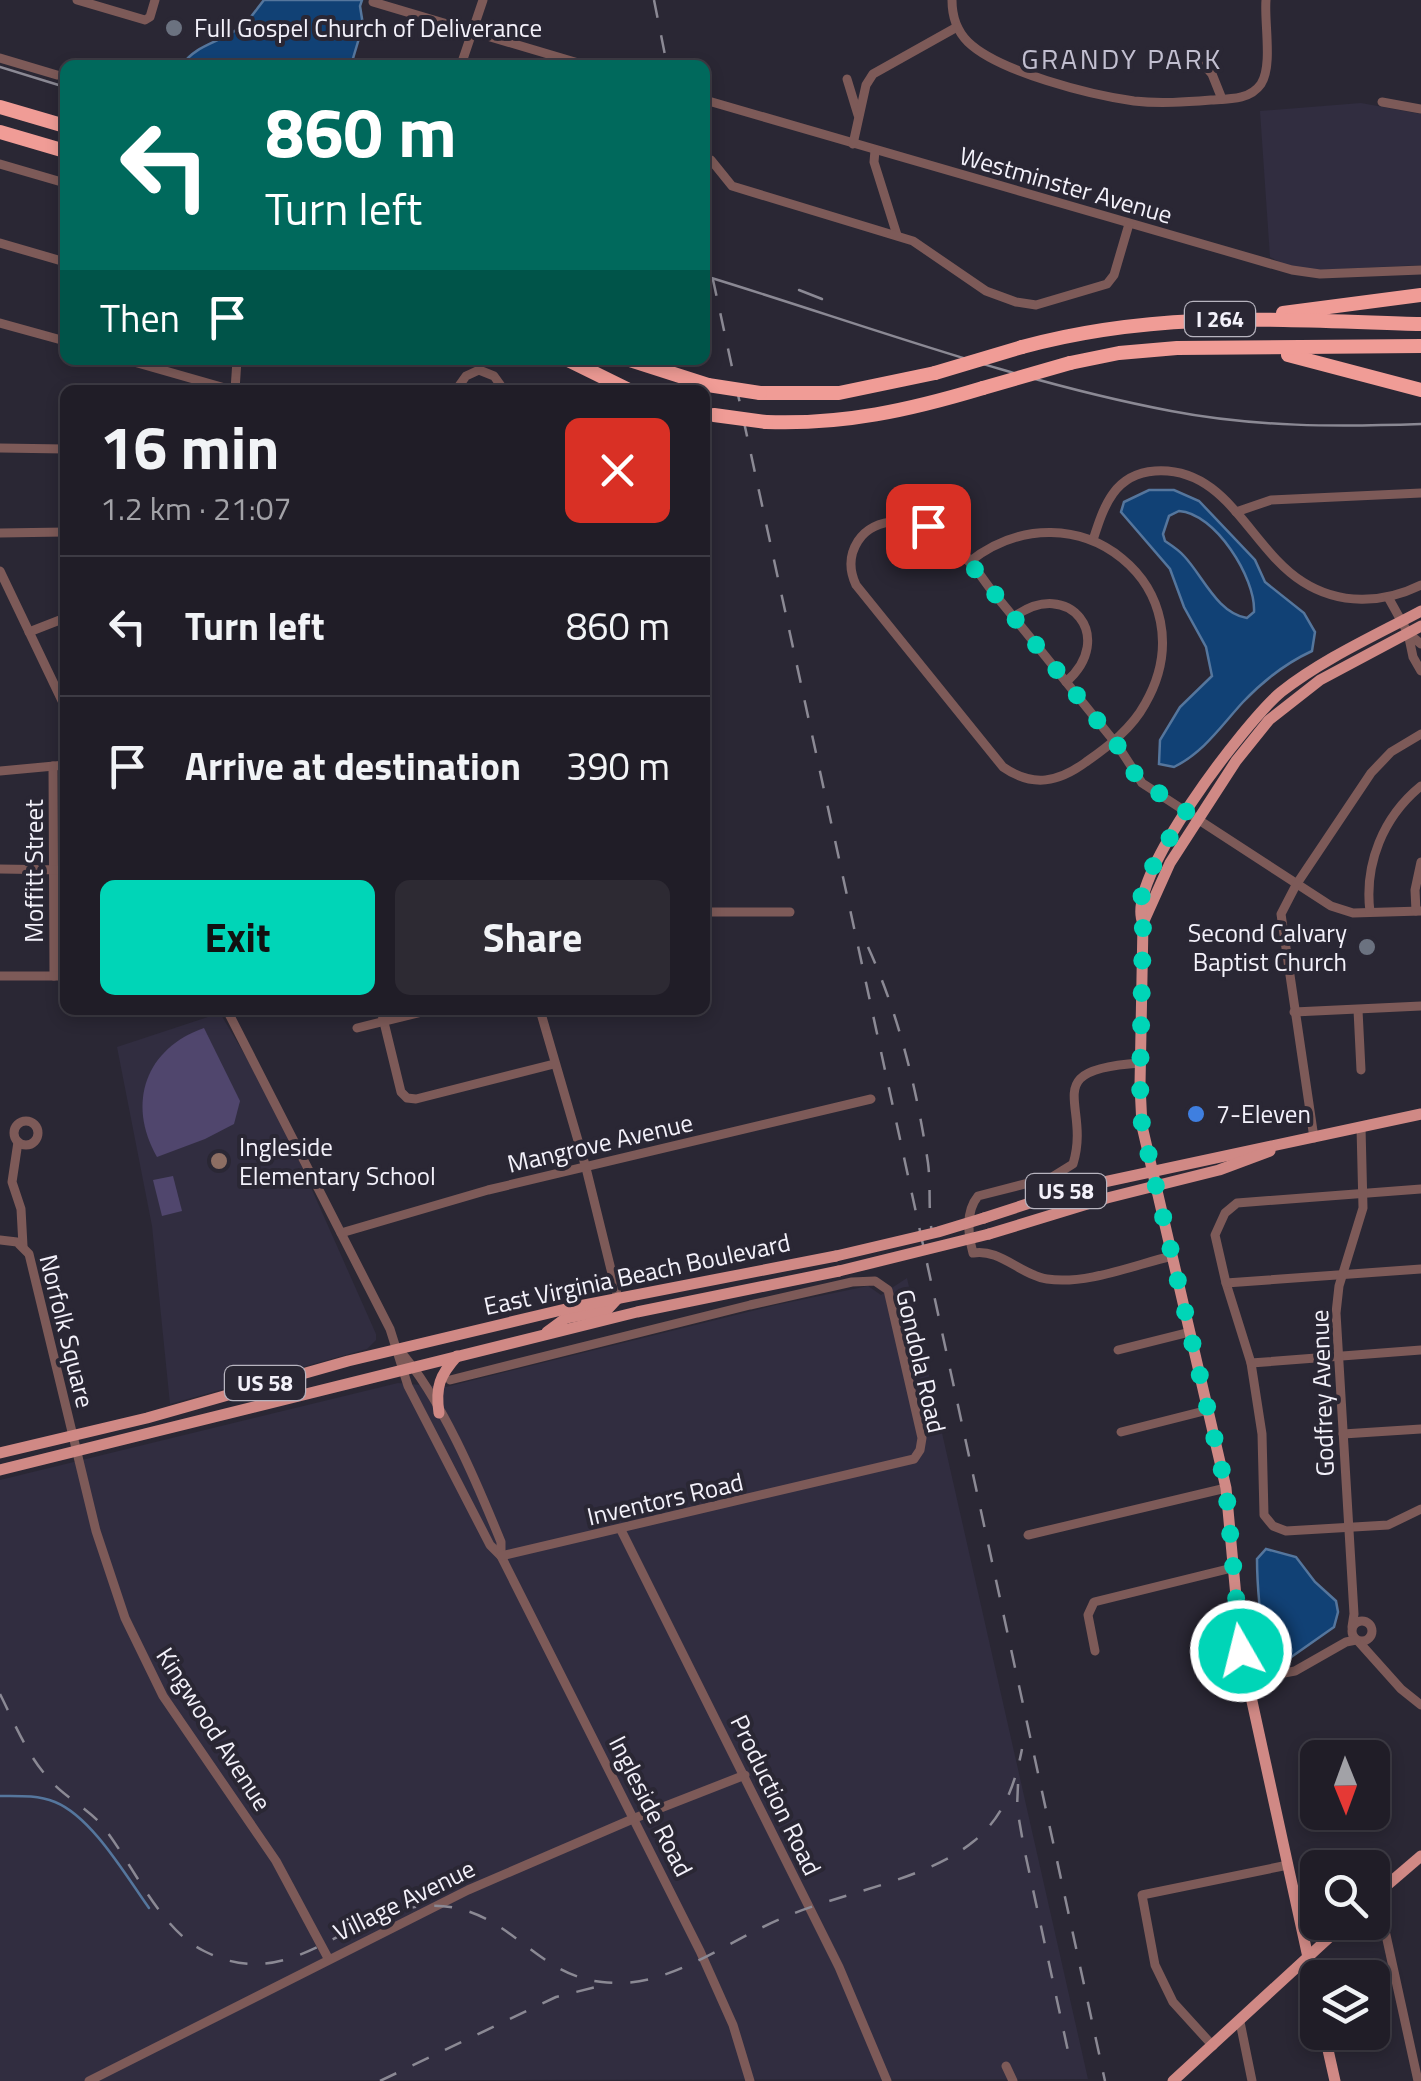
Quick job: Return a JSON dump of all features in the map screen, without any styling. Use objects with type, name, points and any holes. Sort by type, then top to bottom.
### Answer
[{"type":"highway","points":[[0,107],[60,125]]},
{"type":"highway","points":[[0,132],[60,150]]},
{"type":"highway","points":[[1176,320],[1221,314],[1271,314],[1421,295]]},
{"type":"highway","name":"I 264","points":[[710,386],[760,393],[839,393],[935,373],[1090,330],[1176,320],[1421,324]]},
{"type":"highway","name":"I 264","points":[[710,414],[766,422],[882,416],[1119,353],[1178,348],[1421,346]]},
{"type":"highway","points":[[1178,348],[1297,356],[1421,390]]},
{"type":"highway","points":[[578,365],[619,385]]},
{"type":"highway","name":"I 264","points":[[645,365],[705,385]]},
{"type":"main road","points":[[1308,1958],[1237,1626],[1226,1488],[1142,1126],[1143,923],[1192,816],[1243,751],[1281,710],[1320,680],[1404,627],[1421,611]]},
{"type":"main road","points":[[1404,627],[1421,626]]},
{"type":"main road","name":"East Virginia Beach Boulevard","points":[[0,1453],[398,1349],[618,1298],[836,1256],[938,1232],[1076,1188],[1421,1114]]},
{"type":"main road","name":"East Virginia Beach Boulevard","points":[[0,1470],[544,1334],[839,1272],[1219,1170],[1284,1145]]},
{"type":"main road","points":[[544,1334],[566,1318],[607,1310],[618,1298],[641,1312]]},
{"type":"main road","points":[[439,1413],[437,1386],[458,1356]]},
{"type":"main road","points":[[1390,1883],[1421,1856]]},
{"type":"main road","points":[[1174,2081],[1327,1940]]},
{"type":"main road","points":[[1328,2050],[1335,2081]]},
{"type":"street","points":[[77,0],[148,19],[155,0]]},
{"type":"street","points":[[463,60],[482,0]]},
{"type":"street","points":[[952,0],[957,27],[970,44],[1002,64],[1084,90],[1137,101],[1222,100],[1250,94],[1264,78],[1266,0]]},
{"type":"street","points":[[373,2],[568,60]]},
{"type":"street","points":[[853,144],[866,85],[873,74],[957,27]]},
{"type":"street","points":[[1195,54],[1212,74],[1222,100]]},
{"type":"street","points":[[0,58],[57,75]]},
{"type":"street","points":[[848,79],[859,117]]},
{"type":"street","name":"Westminster Avenue","points":[[710,101],[1305,273],[1421,270]]},
{"type":"street","points":[[1382,102],[1421,109]]},
{"type":"street","points":[[875,150],[874,162],[897,235]]},
{"type":"street","points":[[711,160],[732,186],[897,235],[923,246],[986,290],[1016,302],[1036,305],[1111,280],[1129,224]]},
{"type":"street","points":[[0,164],[60,182]]},
{"type":"street","points":[[0,243],[60,261]]},
{"type":"street","points":[[0,323],[60,340]]},
{"type":"street","points":[[145,365],[215,385]]},
{"type":"street","points":[[460,385],[466,376],[480,370],[494,376],[500,385]]},
{"type":"street","points":[[0,448],[60,450]]},
{"type":"street","points":[[1093,540],[1112,492],[1127,479],[1149,472],[1172,472],[1215,490],[1279,563],[1314,589],[1354,600],[1388,597],[1421,585]]},
{"type":"street","points":[[1236,512],[1271,500],[1421,494]]},
{"type":"street","points":[[969,562],[1004,540],[1034,531],[1057,530],[1093,540],[1119,555],[1137,574],[1156,611],[1161,637],[1159,666],[1150,695],[1136,718],[1114,740],[1056,780],[1032,781],[1003,767],[856,585],[851,569],[853,551],[871,528],[896,520],[936,529],[949,538],[1114,740],[1138,779],[1296,885],[1336,909],[1418,911],[1414,890],[1421,862]]},
{"type":"street","points":[[0,533],[60,532]]},
{"type":"street","points":[[0,571],[60,696]]},
{"type":"street","points":[[1388,597],[1421,671]]},
{"type":"street","points":[[1014,618],[1028,607],[1046,602],[1067,606],[1079,616],[1087,629],[1088,651],[1066,682]]},
{"type":"street","points":[[29,632],[60,620]]},
{"type":"street","points":[[1404,627],[1421,644]]},
{"type":"street","points":[[1314,1138],[1280,921],[1283,907],[1371,772],[1390,752],[1421,734]]},
{"type":"street","points":[[0,771],[60,765]]},
{"type":"street","name":"Moffitt Street","points":[[53,766],[59,870],[59,976]]},
{"type":"street","points":[[1370,912],[1369,880],[1380,840],[1396,812],[1421,786]]},
{"type":"street","points":[[0,869],[59,870]]},
{"type":"street","points":[[710,912],[790,912]]},
{"type":"street","points":[[0,976],[59,976]]},
{"type":"street","points":[[1294,1012],[1421,1008]]},
{"type":"street","points":[[1358,1010],[1361,1070]]},
{"type":"street","name":"Ingleside Road","points":[[230,1015],[398,1349],[480,1528],[501,1556],[635,1818],[713,1978],[750,2081]]},
{"type":"street","points":[[358,1028],[382,1015],[401,1092],[407,1098],[554,1064]]},
{"type":"street","points":[[541,1015],[586,1168],[618,1298]]},
{"type":"street","points":[[1140,1063],[1094,1070],[1082,1076],[1073,1092],[1073,1164],[1052,1177],[978,1196],[970,1212],[970,1240],[973,1254],[987,1252],[1045,1279],[1084,1277],[1172,1256]]},
{"type":"street","name":"Mangrove Avenue","points":[[341,1233],[488,1190],[871,1099]]},
{"type":"street","name":"Godfrey Avenue","points":[[1354,1634],[1336,1314],[1365,1192],[1362,1127]]},
{"type":"street","points":[[18,1142],[12,1182],[21,1209],[23,1246]]},
{"type":"street","points":[[1421,1189],[1237,1203],[1225,1213],[1216,1235],[1226,1283],[1251,1363],[1262,1434],[1261,1508],[1268,1522],[1280,1530],[1388,1525],[1421,1509]]},
{"type":"street","name":"Norfolk Square","points":[[0,1240],[12,1240],[23,1246],[31,1263],[77,1452]]},
{"type":"street","name":"Gondola Road","points":[[838,1479],[908,1463],[922,1444],[888,1290],[880,1282],[864,1281],[860,1267]]},
{"type":"street","points":[[1226,1283],[1421,1270]]},
{"type":"street","points":[[450,1380],[864,1281]]},
{"type":"street","name":"East Virginia Beach Boulevard","points":[[609,1319],[614,1338]]},
{"type":"street","points":[[1118,1350],[1190,1332]]},
{"type":"street","points":[[1251,1363],[1421,1350]]},
{"type":"street","name":"Ingleside Road","points":[[406,1368],[439,1413],[490,1516],[501,1542],[501,1556]]},
{"type":"street","points":[[1121,1432],[1208,1410]]},
{"type":"street","points":[[1343,1434],[1421,1429]]},
{"type":"street","name":"Kingwood Avenue","points":[[77,1452],[107,1568],[142,1655],[163,1696],[276,1860],[328,1958]]},
{"type":"street","name":"Inventors Road","points":[[501,1556],[838,1479]]},
{"type":"street","points":[[1028,1535],[1226,1488]]},
{"type":"street","name":"Production Road","points":[[622,1530],[839,1967],[887,2081]]},
{"type":"street","points":[[1095,1651],[1088,1615],[1094,1602],[1232,1568]]},
{"type":"street","name":"Godfrey Avenue","points":[[1354,1600],[1366,1622]]},
{"type":"street","points":[[1248,1680],[1295,1671],[1354,1634],[1358,1622],[1366,1622],[1372,1628],[1371,1646],[1378,1660]]},
{"type":"street","points":[[1354,1634],[1366,1641],[1372,1635]]},
{"type":"street","points":[[1354,1634],[1401,1690],[1421,1705]]},
{"type":"street","name":"Village Avenue","points":[[89,2081],[468,1890],[745,1775]]},
{"type":"street","points":[[1213,2046],[1172,2002],[1155,1965],[1142,1895],[1288,1865]]},
{"type":"street","points":[[1385,1940],[1418,2079]]},
{"type":"street","points":[[1240,2022],[1252,2081]]},
{"type":"street","points":[[1006,2066],[1013,2081]]},
{"type":"shaded area","points":[[1361,103],[1421,114],[1421,265],[1317,270],[1287,266],[1270,257],[1260,111]]},
{"type":"shaded area","name":"Ingleside Elementary School","points":[[221,1015],[274,1104],[376,1334],[376,1340],[367,1349],[170,1404],[152,1226],[117,1047]]},
{"type":"shaded area","points":[[204,1028],[240,1101],[234,1124],[157,1157],[143,1117],[147,1080],[168,1049]]},
{"type":"shaded area","points":[[173,1176],[182,1211],[162,1216],[153,1180]]},
{"type":"shaded area","points":[[907,1278],[1088,2079],[0,2081],[0,1480],[398,1383],[446,1387],[776,1305],[868,1286],[881,1295]]},
{"type":"water","points":[[264,0],[362,0],[363,25],[352,60],[186,60],[241,27]]},
{"type":"water","points":[[1149,490],[1174,490],[1199,501],[1255,560],[1265,582],[1304,613],[1315,632],[1312,651],[1267,680],[1203,746],[1174,767],[1159,764],[1160,740],[1180,707],[1212,676],[1206,647],[1184,607],[1170,569],[1121,512],[1124,502]],"holes":[[[1179,511],[1193,515],[1219,535],[1241,566],[1253,598],[1254,612],[1247,618],[1227,609],[1184,556],[1165,541],[1163,534],[1169,516]]]},
{"type":"water","points":[[1266,1549],[1296,1557],[1336,1601],[1334,1627],[1287,1660],[1270,1654],[1262,1630],[1257,1559]]},
{"type":"waterway","points":[[0,1796],[41,1798],[69,1810],[95,1834],[149,1908]]},
{"type":"tram line","points":[[0,67],[60,85]]},
{"type":"tram line","points":[[710,278],[995,367],[1112,399],[1233,420],[1296,425],[1421,424]]},
{"type":"tram line","points":[[799,290],[822,299]]},
{"type":"railway","points":[[654,0],[666,60]]},
{"type":"railway","points":[[710,266],[1105,2081]]},
{"type":"railway","points":[[868,947],[898,1026],[912,1081],[928,1163],[932,1233]]},
{"type":"railway","points":[[0,1694],[41,1770],[99,1822],[161,1913],[204,1951],[236,1962],[265,1964],[291,1958],[396,1911],[425,1906],[453,1908],[498,1926],[577,1977],[608,1983],[641,1981],[671,1972],[785,1917],[908,1876],[955,1854],[993,1822],[1011,1788],[1022,1749]]},
{"type":"railway","points":[[1018,1784],[1017,1808],[1024,1848],[1068,2051]]},
{"type":"railway","points":[[380,2081],[556,1997],[600,1986]]},
{"type":"place","name":"Full Gospel Church of Deliverance","points":[[174,28]]},
{"type":"place","name":"Second Calvary Baptist Church","points":[[1367,947]]},
{"type":"place","name":"7-Eleven","points":[[1196,1114]]},
{"type":"place","name":"Ingleside Elementary School","points":[[219,1161]]},
{"type":"district","name":"GRANDY PARK","points":[[1122,58]]},
{"type":"route","points":[[928,526],[949,538],[969,562],[1118,746],[1142,784],[1187,812],[1156,862],[1138,912],[1143,923],[1140,1099],[1154,1186],[1226,1488],[1241,1651]]}]
